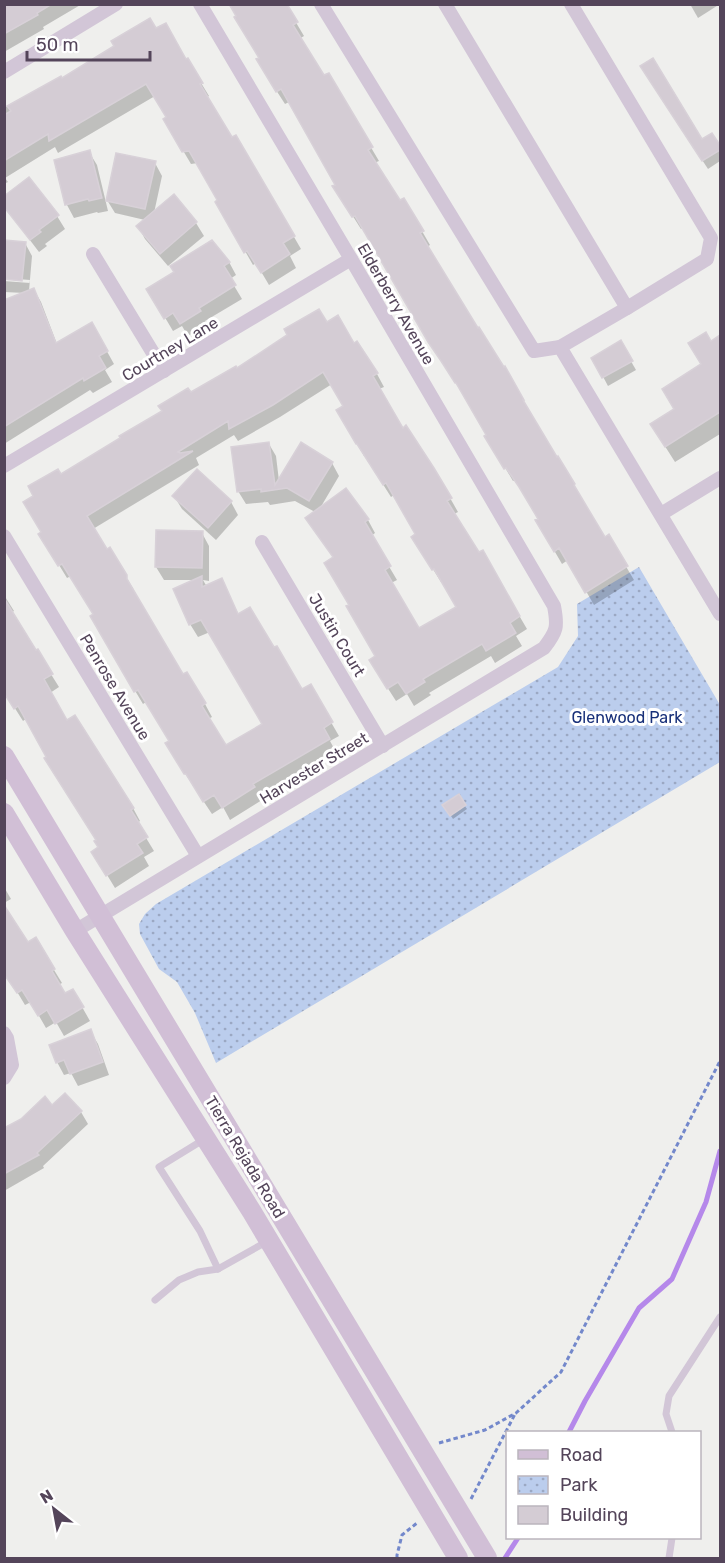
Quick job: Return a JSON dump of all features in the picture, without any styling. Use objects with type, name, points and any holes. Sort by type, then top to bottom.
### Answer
[{"type":"main road","name":"Tierra Rejada Road","points":[[4,756],[420,1448],[460,1505],[486,1558]]},
{"type":"main road","name":"Tierra Rejada Road","points":[[4,813],[75,931],[269,1240],[458,1558]]},
{"type":"street","points":[[4,72],[116,4]]},
{"type":"street","name":"Elderberry Avenue","points":[[200,4],[554,606],[558,623]]},
{"type":"street","points":[[321,4],[534,351],[560,347],[707,259],[711,238],[571,4]]},
{"type":"street","points":[[445,4],[627,308]]},
{"type":"street","points":[[93,254],[164,371]]},
{"type":"street","name":"Courtney Lane","points":[[4,466],[351,259]]},
{"type":"street","points":[[560,347],[720,614]]},
{"type":"street","points":[[661,514],[720,478]]},
{"type":"street","name":"Penrose Avenue","points":[[4,536],[198,856]]},
{"type":"street","name":"Justin Court","points":[[262,542],[383,746]]},
{"type":"street","name":"Harvester Street","points":[[75,931],[544,648],[555,635],[558,623]]},
{"type":"street","points":[[4,1033],[8,1038],[12,1065],[4,1078]]},
{"type":"lane","points":[[205,1138],[159,1167],[200,1231],[218,1269]]},
{"type":"lane","points":[[155,1300],[179,1280],[198,1272],[218,1269],[269,1240]]},
{"type":"lane","points":[[672,1431],[666,1414],[669,1396],[720,1317]]},
{"type":"lane","points":[[669,1558],[672,1539]]},
{"type":"path","points":[[420,1448],[485,1430],[516,1413],[561,1372],[720,1061]]},
{"type":"path","points":[[460,1505],[516,1413]]},
{"type":"path","points":[[397,1558],[402,1535],[430,1513]]},
{"type":"green space","name":"Glenwood Park","points":[[639,567],[720,705],[720,762],[216,1063],[195,1013],[177,982],[159,969],[140,934],[139,924],[145,914],[156,904],[558,667],[578,636],[577,604]]},
{"type":"building","points":[[4,4],[52,4],[37,13],[38,15],[4,34]]},
{"type":"building","points":[[229,4],[287,4],[298,22],[293,25],[324,75],[329,73],[373,147],[368,150],[400,200],[404,198],[424,231],[420,233],[478,328],[505,366],[605,537],[609,534],[628,566],[585,593],[559,548],[554,552],[535,520],[538,519],[484,436],[486,435],[456,383],[428,342],[355,216],[352,217],[332,186],[335,185],[281,89],[276,92],[256,59],[259,58],[234,17],[236,16]]},
{"type":"building","points":[[150,18],[156,28],[166,23],[186,59],[188,58],[203,83],[200,84],[232,137],[236,135],[295,236],[283,243],[290,254],[261,273],[247,251],[244,253],[189,151],[182,152],[163,119],[166,117],[146,84],[49,141],[48,134],[4,161],[4,115],[11,111],[7,106],[61,76],[62,78],[114,46],[111,41]]},
{"type":"building","points":[[653,58],[702,139],[712,133],[720,145],[720,150],[702,161],[640,66]]},
{"type":"building","points":[[90,150],[102,198],[65,205],[54,160]]},
{"type":"building","points":[[116,153],[156,161],[145,209],[106,201]]},
{"type":"building","points":[[29,177],[59,215],[30,240],[4,207],[4,196]]},
{"type":"building","points":[[174,194],[197,222],[160,254],[136,226]]},
{"type":"building","points":[[4,240],[26,242],[22,281],[4,279]]},
{"type":"building","points":[[212,240],[230,262],[224,266],[236,285],[199,308],[201,311],[180,324],[173,313],[164,319],[146,289],[174,272],[170,266]]},
{"type":"building","points":[[34,288],[56,343],[92,322],[108,351],[99,356],[106,368],[84,381],[83,378],[4,427],[4,300]]},
{"type":"building","points":[[319,309],[327,322],[338,315],[354,343],[357,341],[378,373],[373,376],[403,428],[406,425],[434,468],[452,498],[447,501],[479,552],[483,550],[520,616],[510,623],[516,633],[486,651],[482,644],[423,679],[425,682],[406,694],[398,682],[387,689],[369,660],[375,656],[324,563],[333,557],[305,518],[346,488],[369,519],[365,522],[391,566],[385,570],[419,628],[456,607],[434,569],[432,570],[411,537],[415,534],[386,483],[383,485],[336,410],[343,406],[323,372],[273,405],[229,429],[228,421],[178,452],[193,451],[87,516],[107,549],[110,547],[183,674],[187,672],[206,703],[202,706],[226,745],[262,724],[201,620],[189,625],[173,589],[202,576],[202,587],[222,578],[238,614],[250,607],[274,647],[277,646],[302,689],[311,684],[333,722],[324,728],[330,739],[253,784],[255,787],[222,808],[214,795],[203,802],[184,774],[165,743],[169,741],[138,690],[134,692],[90,616],[93,614],[62,564],[58,566],[38,534],[41,532],[23,502],[33,496],[28,486],[58,469],[61,474],[120,438],[119,436],[162,411],[158,406],[188,388],[191,392],[236,366],[237,368],[287,335],[284,329]]},
{"type":"building","points":[[706,332],[711,341],[720,335],[720,412],[665,447],[650,424],[674,409],[662,389],[701,364],[688,343]]},
{"type":"building","points":[[621,340],[633,361],[602,378],[591,358]]},
{"type":"building","points":[[269,442],[275,485],[301,442],[333,462],[309,501],[287,488],[261,492],[261,489],[237,492],[231,447]]},
{"type":"building","points":[[197,469],[232,501],[208,528],[172,496]]},
{"type":"building","points":[[156,530],[203,531],[202,568],[155,567]]},
{"type":"building","points":[[4,598],[53,674],[44,679],[67,720],[75,715],[134,808],[131,810],[148,837],[137,844],[143,853],[106,876],[91,852],[98,847],[94,841],[96,840],[44,758],[46,757],[18,706],[14,709],[4,693]]},
{"type":"building","points":[[459,794],[466,805],[450,816],[442,805]]},
{"type":"building","points":[[4,905],[28,942],[36,937],[55,969],[52,971],[65,993],[73,989],[84,1007],[55,1024],[47,1010],[38,1016],[22,990],[17,993],[4,974]]},
{"type":"building","points":[[91,1029],[103,1062],[70,1074],[64,1060],[56,1063],[49,1045]]},
{"type":"building","points":[[65,1093],[82,1111],[37,1153],[39,1155],[4,1174],[4,1128],[21,1119],[45,1096],[52,1105]]},
{"type":"waterway","points":[[570,1431],[639,1308],[672,1279],[706,1202],[720,1151]]},
{"type":"waterway","points":[[505,1558],[517,1539]]}]
